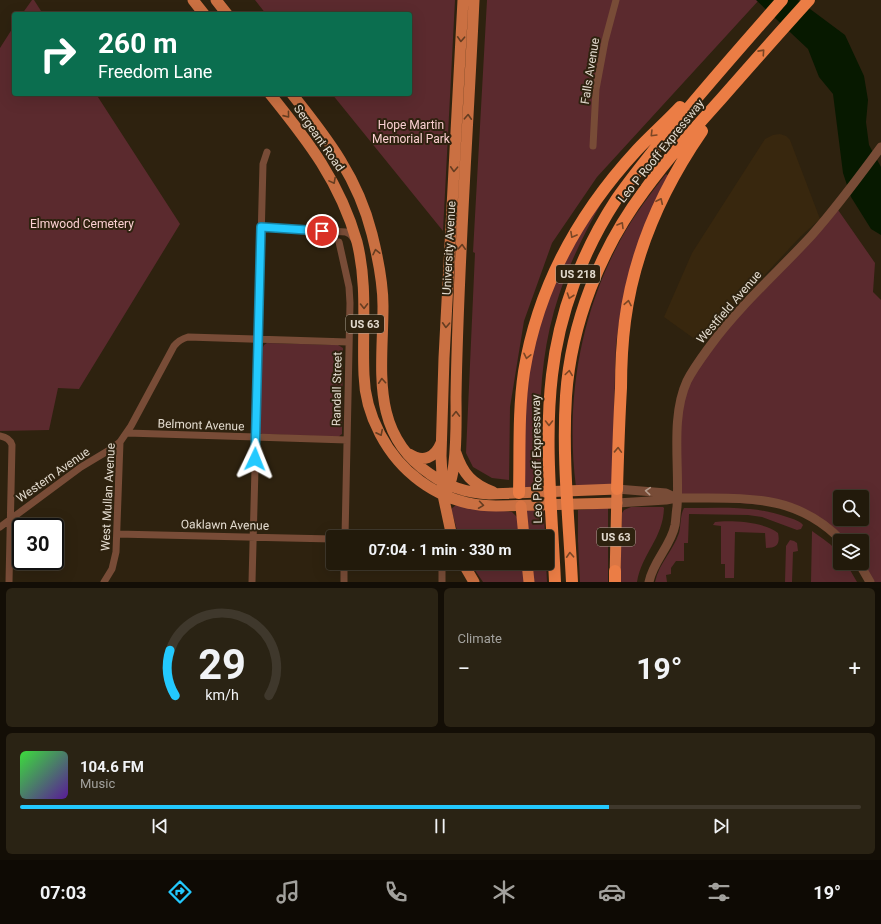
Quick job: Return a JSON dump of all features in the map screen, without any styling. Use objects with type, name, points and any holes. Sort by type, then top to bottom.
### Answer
[{"type":"highway","points":[[519,493],[520,413],[524,372],[533,332],[547,286],[566,247],[588,210],[637,150],[684,108],[734,55],[782,0]]},
{"type":"highway","points":[[617,489],[622,342],[632,282],[642,246],[656,210],[677,168],[704,122],[737,81],[809,0]]},
{"type":"highway","name":"Leo P Rooff Expressway","points":[[555,582],[548,420],[555,354],[565,310],[572,288],[594,241],[616,200],[684,108]]},
{"type":"highway","name":"Leo P Rooff Expressway","points":[[572,582],[566,468],[566,396],[575,335],[589,292],[609,248],[632,208],[644,190],[704,122]]},
{"type":"highway","name":"US 63","points":[[615,578],[617,489]]},
{"type":"highway","points":[[520,506],[523,530]]},
{"type":"highway","points":[[528,570],[529,582]]},
{"type":"main road","points":[[193,0],[202,12]]},
{"type":"main road","points":[[216,0],[225,12]]},
{"type":"main road","name":"University Avenue","points":[[446,484],[442,440],[444,358],[463,0]]},
{"type":"main road","name":"University Avenue","points":[[450,530],[443,495],[455,452],[457,358],[474,0]]},
{"type":"main road","name":"Sergeant Road","points":[[272,96],[304,136],[328,171],[357,242],[365,303],[364,375],[366,395],[370,409],[385,443],[402,466],[418,479],[443,495],[460,502],[479,505],[520,506],[617,503]]},
{"type":"main road","name":"Sergeant Road","points":[[294,96],[324,134],[342,160],[366,212],[376,250],[381,281],[383,305],[381,376],[384,406],[392,430],[406,452],[423,469],[446,484],[470,492],[498,494],[617,489]]},
{"type":"main road","points":[[406,452],[419,459],[428,458],[436,451],[442,440]]},
{"type":"main road","points":[[455,452],[460,466],[469,478],[485,489],[498,494]]},
{"type":"main road","points":[[519,493],[520,506]]},
{"type":"main road","points":[[467,570],[474,582]]},
{"type":"street","name":"Falls Avenue","points":[[593,146],[596,89],[605,41],[616,0]]},
{"type":"street","name":"Westfield Avenue","points":[[649,582],[654,566],[672,535],[675,524],[677,498],[678,410],[682,393],[688,380],[701,357],[720,332],[812,235],[836,207],[881,147]]},
{"type":"street","points":[[252,582],[263,164],[267,152]]},
{"type":"street","points":[[261,227],[346,232],[350,234],[357,242]]},
{"type":"street","name":"Randall Street","points":[[339,242],[349,287],[350,303],[345,530]]},
{"type":"street","name":"West Mullan Avenue","points":[[104,582],[112,569],[116,552],[120,442],[127,433],[174,346],[178,341],[188,337],[258,339]]},
{"type":"street","points":[[258,339],[348,342]]},
{"type":"street","name":"Belmont Avenue","points":[[127,433],[347,440]]},
{"type":"street","points":[[0,436],[8,439],[12,445],[9,582]]},
{"type":"street","name":"Western Avenue","points":[[0,527],[81,467],[120,442]]},
{"type":"street","points":[[617,489],[666,493],[677,498]]},
{"type":"street","points":[[617,503],[677,498],[758,499],[773,502],[806,513],[829,528],[835,534]]},
{"type":"street","name":"Oaklawn Avenue","points":[[117,534],[326,539]]},
{"type":"street","points":[[344,570],[344,582]]},
{"type":"street","points":[[442,570],[442,582]]},
{"type":"street","points":[[863,570],[870,582]]},
{"type":"shaded area","points":[[756,0],[798,0],[845,35],[864,76],[868,100],[866,122],[869,145],[881,167],[881,235],[871,229],[851,197],[843,173],[833,94],[819,77],[808,49]]},
{"type":"shaded area","points":[[780,134],[786,136],[790,140],[820,219],[801,236],[758,282],[703,345],[664,317],[692,253],[765,139],[773,135]]},
{"type":"green space","points":[[32,0],[34,0],[42,12],[23,12]]},
{"type":"green space","name":"Hope Martin Memorial Park","points":[[255,0],[455,0],[443,231],[334,96],[412,96],[412,12],[264,12]]},
{"type":"green space","points":[[487,0],[759,0],[597,177],[552,243],[524,321],[510,407],[509,480],[492,478],[473,467],[466,453],[475,253],[473,252]]},
{"type":"green space","name":"Elmwood Cemetery","points":[[12,29],[12,96],[97,96],[180,224],[79,389],[58,388],[49,430],[0,431],[0,48]]},
{"type":"green space","points":[[666,174],[669,176],[620,316],[616,344],[613,484],[576,487],[573,455],[575,390],[579,358],[586,327],[608,266],[622,237],[643,204]]},
{"type":"green space","points":[[602,202],[573,259],[552,318],[543,366],[541,390],[540,439],[542,488],[523,487],[524,398],[539,318],[573,241]]},
{"type":"green space","points":[[836,207],[875,263],[873,292],[881,300],[881,582],[870,582],[865,570],[869,570],[869,534],[833,535],[790,507],[677,498],[678,410],[701,357]]},
{"type":"green space","points":[[267,343],[338,345],[343,348],[342,434],[338,437],[260,433],[261,351]]},
{"type":"green space","points":[[456,505],[512,512],[517,517],[520,530],[457,530],[451,509]]},
{"type":"green space","points":[[631,507],[663,507],[663,519],[660,529],[643,563],[637,582],[620,582],[622,513],[624,510]]},
{"type":"green space","points":[[608,508],[608,582],[580,582],[578,510]]},
{"type":"green space","points":[[684,508],[749,509],[775,513],[798,521],[803,525],[801,529],[797,530],[762,517],[748,515],[689,514],[688,543],[684,543],[684,561],[676,561],[671,568],[671,574],[666,575],[667,582],[655,582],[657,575],[679,533]]},
{"type":"green space","points":[[526,510],[544,510],[545,530],[527,530]]},
{"type":"green space","points":[[730,521],[765,526],[778,533],[779,540],[776,546],[766,548],[765,533],[735,532],[734,578],[725,578],[725,564],[721,564],[721,526],[713,525],[715,522]]},
{"type":"green space","points":[[812,531],[833,546],[833,570],[850,570],[857,582],[811,582]]},
{"type":"green space","points":[[790,540],[797,543],[798,551],[793,552],[792,582],[785,582],[786,546]]},
{"type":"green space","points":[[475,570],[525,570],[526,582],[483,582]]},
{"type":"green space","points":[[531,570],[546,570],[547,582],[533,582]]},
{"type":"route","points":[[255,459],[261,227],[322,231]]}]
